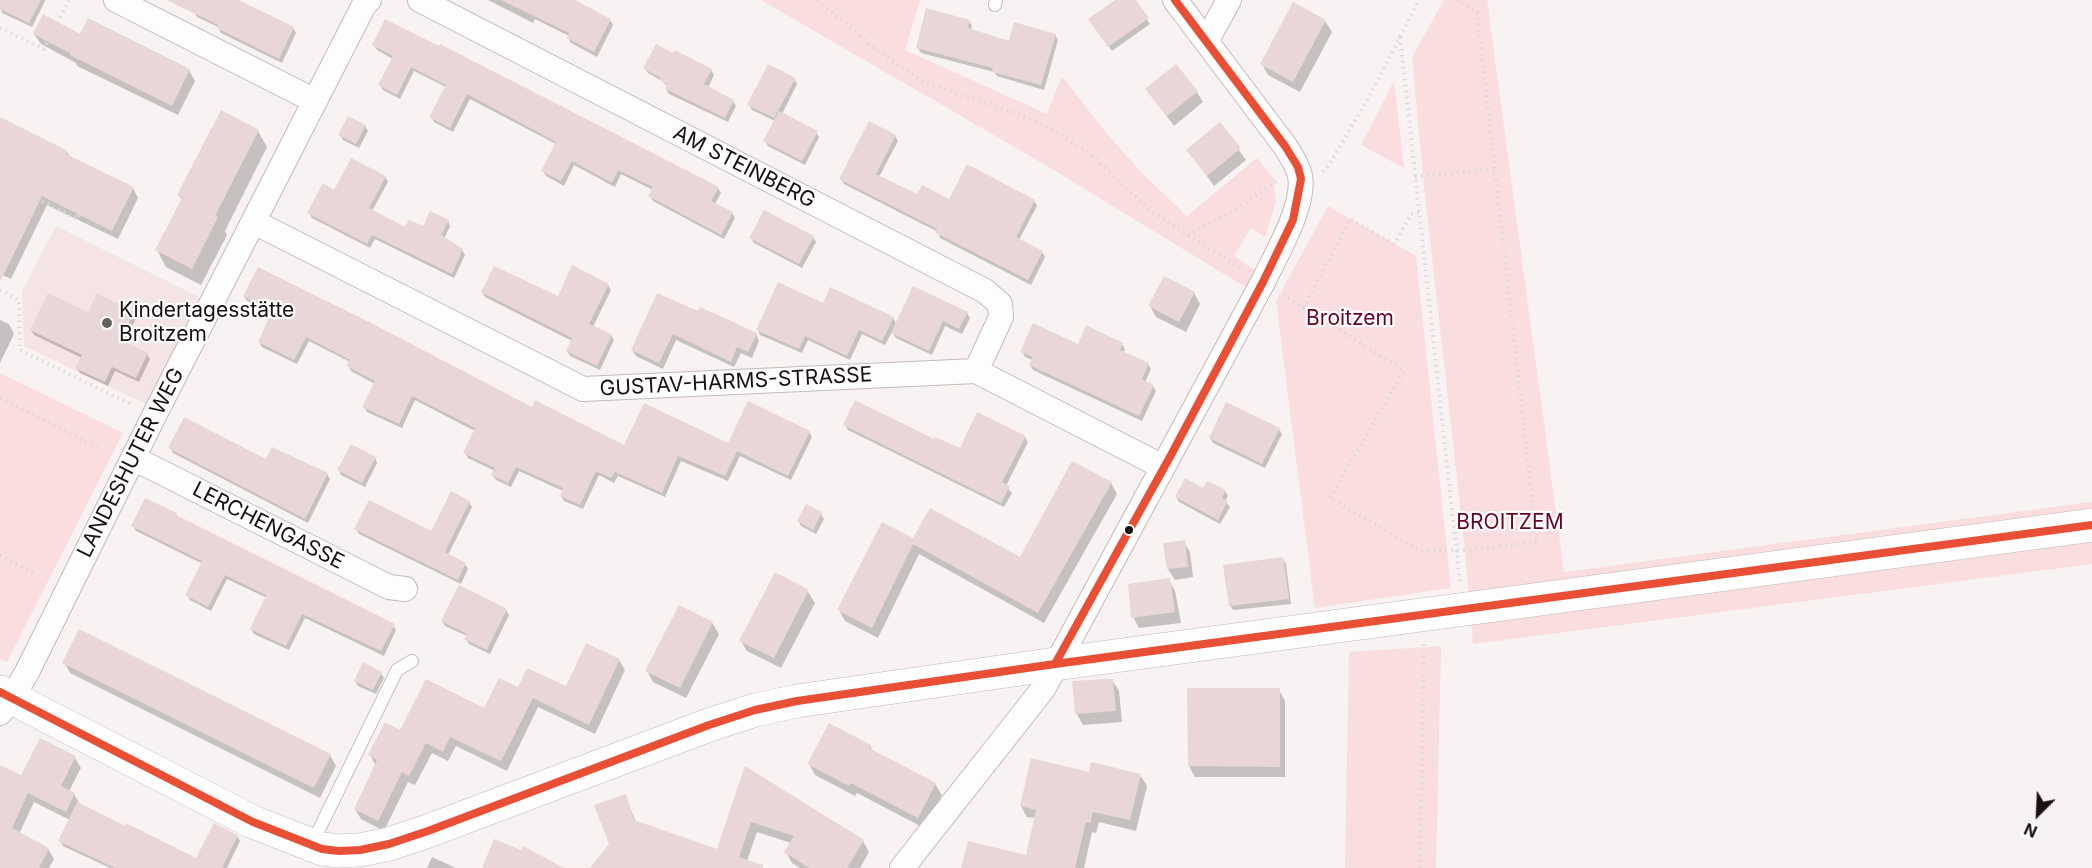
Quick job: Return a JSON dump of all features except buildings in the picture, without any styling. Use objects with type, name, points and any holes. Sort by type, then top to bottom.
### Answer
[{"type":"street","points":[[116,0],[315,101]]},
{"type":"street","name":"LANDESHUTER WEG","points":[[4,701],[133,458],[369,0]]},
{"type":"street","name":"AM STEINBERG","points":[[420,0],[985,291],[1000,304],[1001,317],[976,371]]},
{"type":"street","points":[[902,868],[1043,689],[1263,282],[1293,220],[1301,178],[1298,167],[1207,40],[1175,0]]},
{"type":"street","points":[[1207,40],[1229,0]]},
{"type":"street","name":"GUSTAV-HARMS-STRASSE","points":[[254,222],[583,389],[976,371],[1163,467]]},
{"type":"street","name":"LERCHENGASSE","points":[[133,458],[389,587],[405,589]]},
{"type":"street","points":[[4,701],[253,822],[312,845],[339,851],[360,850],[389,844],[428,831],[709,725],[755,710],[847,693],[1055,664],[2092,525]]},
{"type":"lane","points":[[312,845],[397,670],[412,661]]},
{"type":"path","points":[[0,27],[44,49],[69,0]]},
{"type":"path","points":[[818,0],[876,50],[923,82],[1015,113],[1049,128],[1088,152],[1155,214],[1404,370],[1330,498],[1420,551],[1537,542],[1477,12],[1456,0]]},
{"type":"path","points":[[1299,196],[1329,165],[1419,0]]},
{"type":"path","points":[[1400,37],[1455,550],[1464,609]]},
{"type":"path","points":[[1188,235],[1239,207],[1298,167]]},
{"type":"path","points":[[1415,177],[1495,169]]},
{"type":"path","points":[[7,184],[11,176]]},
{"type":"path","points":[[0,181],[77,219],[79,214]]},
{"type":"path","points":[[1303,308],[1350,219],[1394,244],[1411,214],[1420,212]]},
{"type":"path","points":[[0,290],[19,300],[20,350],[154,416]]},
{"type":"path","points":[[0,398],[99,449]]},
{"type":"path","points":[[0,555],[36,574]]},
{"type":"path","points":[[1420,868],[1423,615]]},
{"type":"shaded area","name":"Kindertagesstätte Broitzem","points":[[56,226],[203,299],[150,406],[24,346],[22,292]]},
{"type":"green space","points":[[761,0],[920,0],[905,50],[1047,114],[1062,76],[1107,134],[1142,173],[1187,216],[1257,158],[1274,179],[1276,201],[1265,237],[1251,228],[1234,256],[1256,271],[1247,288],[1047,166]]},
{"type":"green space","name":"BROITZEM","points":[[1444,0],[1487,0],[1564,572],[2092,502],[2092,564],[1473,644],[1412,57]]},
{"type":"green space","points":[[1394,81],[1404,168],[1361,145]]},
{"type":"green space","name":"Broitzem","points":[[1328,206],[1416,256],[1451,588],[1315,608],[1276,301]]},
{"type":"green space","points":[[0,373],[123,433],[7,662],[0,659]]},
{"type":"green space","points":[[1441,646],[1436,868],[1345,868],[1349,652]]},
{"type":"transit line","points":[[1055,664],[1171,455],[1263,282],[1293,220],[1301,179],[1298,167],[1285,146],[1175,0]]},
{"type":"transit line","points":[[0,692],[253,822],[322,849],[360,850],[389,844],[428,831],[709,725],[755,710],[797,701],[1055,664],[2092,525]]},
{"type":"place","name":"Kindertagesstätte Broitzem","points":[[107,323]]}]
